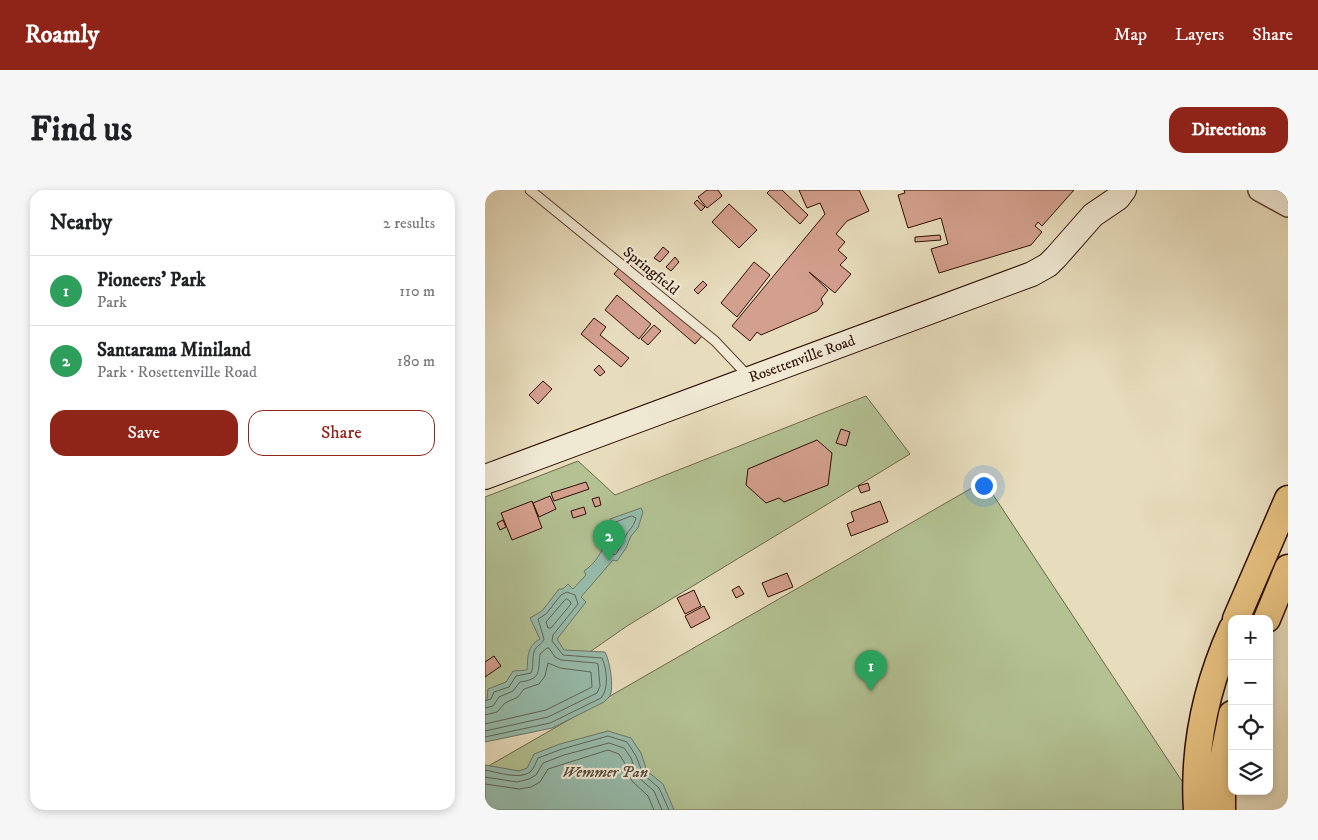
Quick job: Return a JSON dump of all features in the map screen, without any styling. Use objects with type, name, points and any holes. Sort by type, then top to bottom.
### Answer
[{"type":"main road","name":"Rosettenville Road","points":[[1093,214],[1103,190]]},
{"type":"main road","name":"Rosettenville Road","points":[[488,476],[1032,274],[1056,257],[1093,214],[1118,198],[1124,190]]},
{"type":"main road","points":[[1238,615],[1288,500]]},
{"type":"main road","points":[[1269,615],[1288,568]]},
{"type":"main road","points":[[1197,810],[1198,750],[1206,703],[1219,659],[1228,638]]},
{"type":"main road","points":[[1222,810],[1222,764],[1228,734]]},
{"type":"street","points":[[1259,190],[1288,206]]},
{"type":"lane","name":"Springfield","points":[[530,190],[715,342],[751,378]]},
{"type":"shaded area","points":[[866,396],[910,454],[627,626],[485,725],[485,497],[578,461],[615,495]]},
{"type":"shaded area","points":[[984,481],[1201,810],[485,810],[485,768]]},
{"type":"water","points":[[641,508],[643,512],[638,528],[631,536],[626,548],[617,561],[613,560],[581,597],[586,602],[557,639],[564,650],[605,652],[611,674],[612,687],[610,696],[604,702],[552,728],[485,742],[485,701],[487,700],[488,689],[506,682],[513,671],[527,670],[530,648],[540,639],[530,618],[542,611],[559,589],[563,589],[568,584],[573,589],[586,575],[584,571],[596,560],[602,548],[610,519]]},
{"type":"water","name":"Wemmer Pan","points":[[608,731],[631,738],[641,753],[647,771],[663,784],[674,810],[485,810],[485,765],[519,771],[527,768],[534,754],[560,744]]},
{"type":"building","points":[[707,190],[718,190],[722,196],[707,208],[698,197]]},
{"type":"building","points":[[770,190],[782,190],[808,215],[800,224],[767,193]]},
{"type":"building","points":[[799,190],[859,190],[869,211],[847,221],[836,234],[845,242],[838,250],[847,258],[840,265],[851,274],[835,293],[809,272],[828,290],[821,299],[823,304],[817,311],[761,335],[757,332],[750,341],[732,326],[825,214],[820,203],[807,208]]},
{"type":"building","points":[[904,190],[1074,190],[1042,226],[1038,222],[1035,226],[1042,232],[1031,245],[939,273],[931,249],[948,244],[941,218],[908,228],[898,195],[905,193]]},
{"type":"building","points":[[697,200],[705,207],[701,211],[694,203]]},
{"type":"building","points":[[729,204],[757,230],[739,248],[712,222]]},
{"type":"building","points":[[940,235],[941,240],[915,242],[915,237]]},
{"type":"building","points":[[663,247],[669,252],[660,262],[654,258]]},
{"type":"building","points":[[675,257],[679,262],[671,271],[666,267]]},
{"type":"building","points":[[754,262],[770,275],[737,317],[721,303]]},
{"type":"building","points":[[621,266],[702,336],[695,344],[614,274]]},
{"type":"building","points":[[703,281],[707,285],[698,294],[694,290]]},
{"type":"building","points":[[617,295],[651,324],[639,339],[605,310]]},
{"type":"building","points":[[594,318],[606,327],[600,335],[629,358],[621,367],[581,334]]},
{"type":"building","points":[[654,325],[661,331],[648,345],[641,339]]},
{"type":"building","points":[[599,365],[605,372],[600,376],[594,370]]},
{"type":"building","points":[[543,381],[552,389],[538,404],[529,395]]},
{"type":"building","points":[[841,429],[850,432],[846,446],[836,443]]},
{"type":"building","points":[[817,440],[832,453],[828,485],[784,502],[779,498],[766,503],[746,485],[748,469]]},
{"type":"building","points":[[586,482],[589,489],[554,501],[551,493]]},
{"type":"building","points":[[868,483],[870,490],[861,493],[858,486]]},
{"type":"building","points":[[550,496],[556,509],[539,517],[533,503]]},
{"type":"building","points":[[599,497],[601,505],[595,507],[592,499]]},
{"type":"building","points":[[532,501],[542,528],[512,540],[501,513]]},
{"type":"building","points":[[880,501],[888,522],[851,536],[847,524],[854,521],[851,512]]},
{"type":"building","points":[[584,507],[586,514],[573,518],[571,511]]},
{"type":"building","points":[[503,520],[506,527],[500,530],[497,523]]},
{"type":"building","points":[[787,573],[793,587],[768,597],[762,583]]},
{"type":"building","points":[[739,586],[744,594],[736,598],[732,590]]},
{"type":"building","points":[[694,590],[701,606],[685,614],[677,598]]},
{"type":"building","points":[[704,606],[710,618],[691,628],[685,616]]},
{"type":"building","points":[[494,656],[501,666],[485,677],[485,662]]},
{"type":"place","name":"Santarama Miniland","points":[[609,561]]},
{"type":"place","name":"Pioneers' Park","points":[[871,691]]}]
